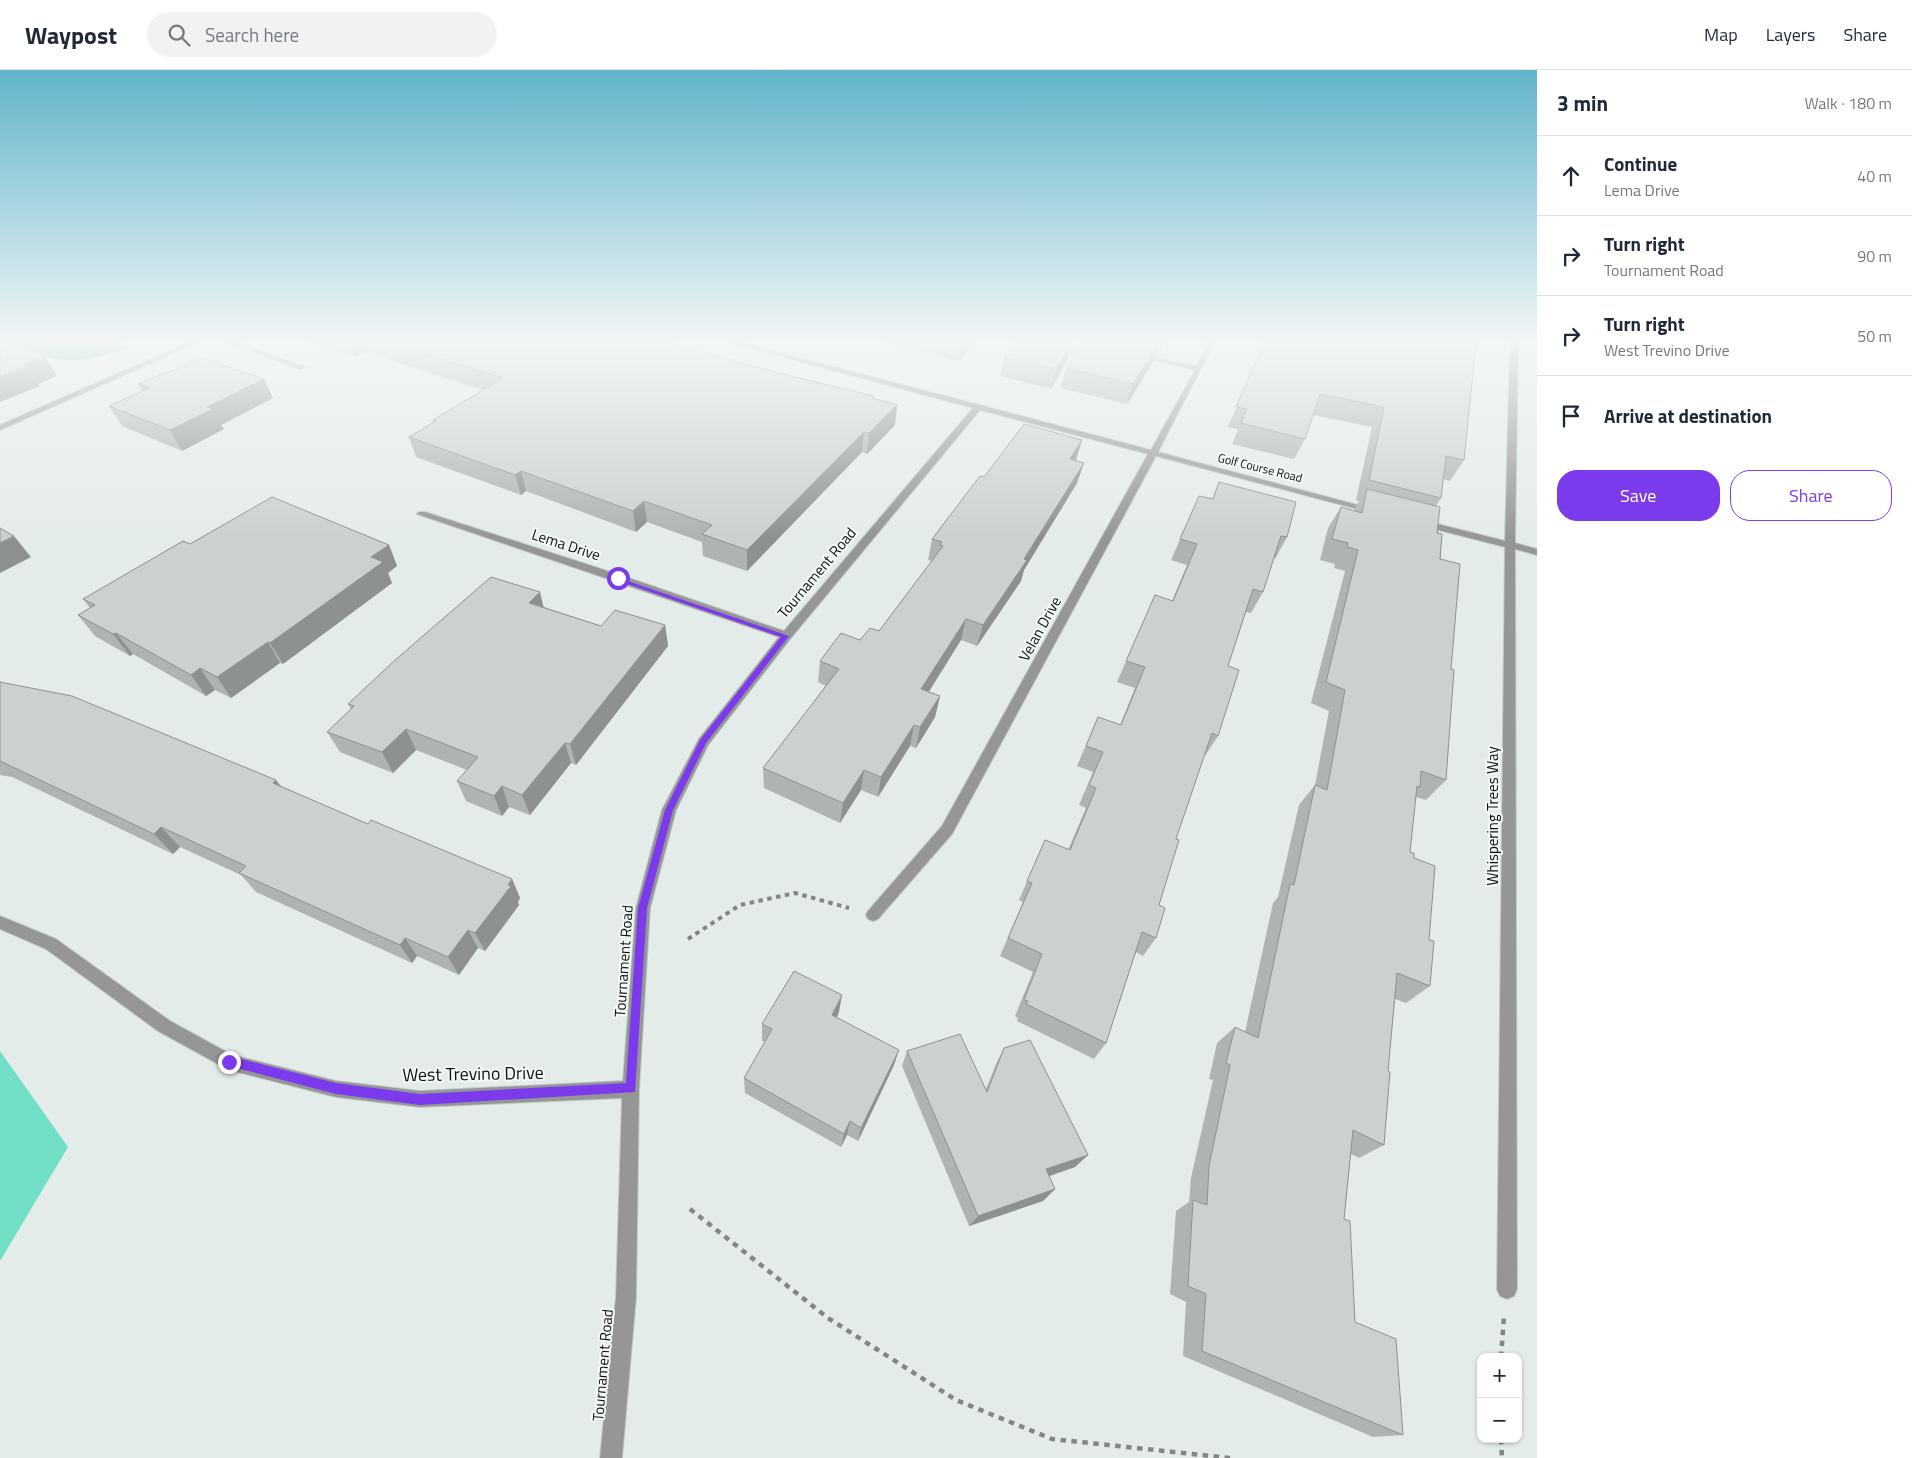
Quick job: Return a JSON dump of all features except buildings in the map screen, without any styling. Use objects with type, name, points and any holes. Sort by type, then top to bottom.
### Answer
[{"type":"street","points":[[0,428],[46,408]]},
{"type":"street","name":"Golf Course Road","points":[[977,408],[1385,513]]},
{"type":"street","name":"Tournament Road","points":[[611,1458],[626,1297],[631,1089],[643,908],[669,810],[702,742],[786,636],[977,408]]},
{"type":"street","name":"Velan Drive","points":[[873,915],[947,830],[1178,408]]},
{"type":"street","name":"Whispering Trees Way","points":[[1506,1289],[1510,545],[1513,408]]},
{"type":"street","name":"Lema Drive","points":[[422,514],[625,580],[786,636]]},
{"type":"street","points":[[1414,520],[1537,552]]},
{"type":"street","name":"West Trevino Drive","points":[[0,922],[52,944],[164,1026],[229,1062],[336,1089],[420,1099],[631,1089]]},
{"type":"path","points":[[688,940],[740,905],[795,893],[873,915]]},
{"type":"path","points":[[690,1209],[828,1318],[956,1400],[1052,1439],[1230,1458]]},
{"type":"path","points":[[1500,1353],[1506,1289]]},
{"type":"path","points":[[1501,1443],[1502,1458]]},
{"type":"shaded area","points":[[0,1051],[68,1147],[0,1261]]},
{"type":"route","points":[[229,1062],[336,1089],[420,1099],[631,1089],[643,908],[669,810],[702,742],[786,636],[618,578]]}]
